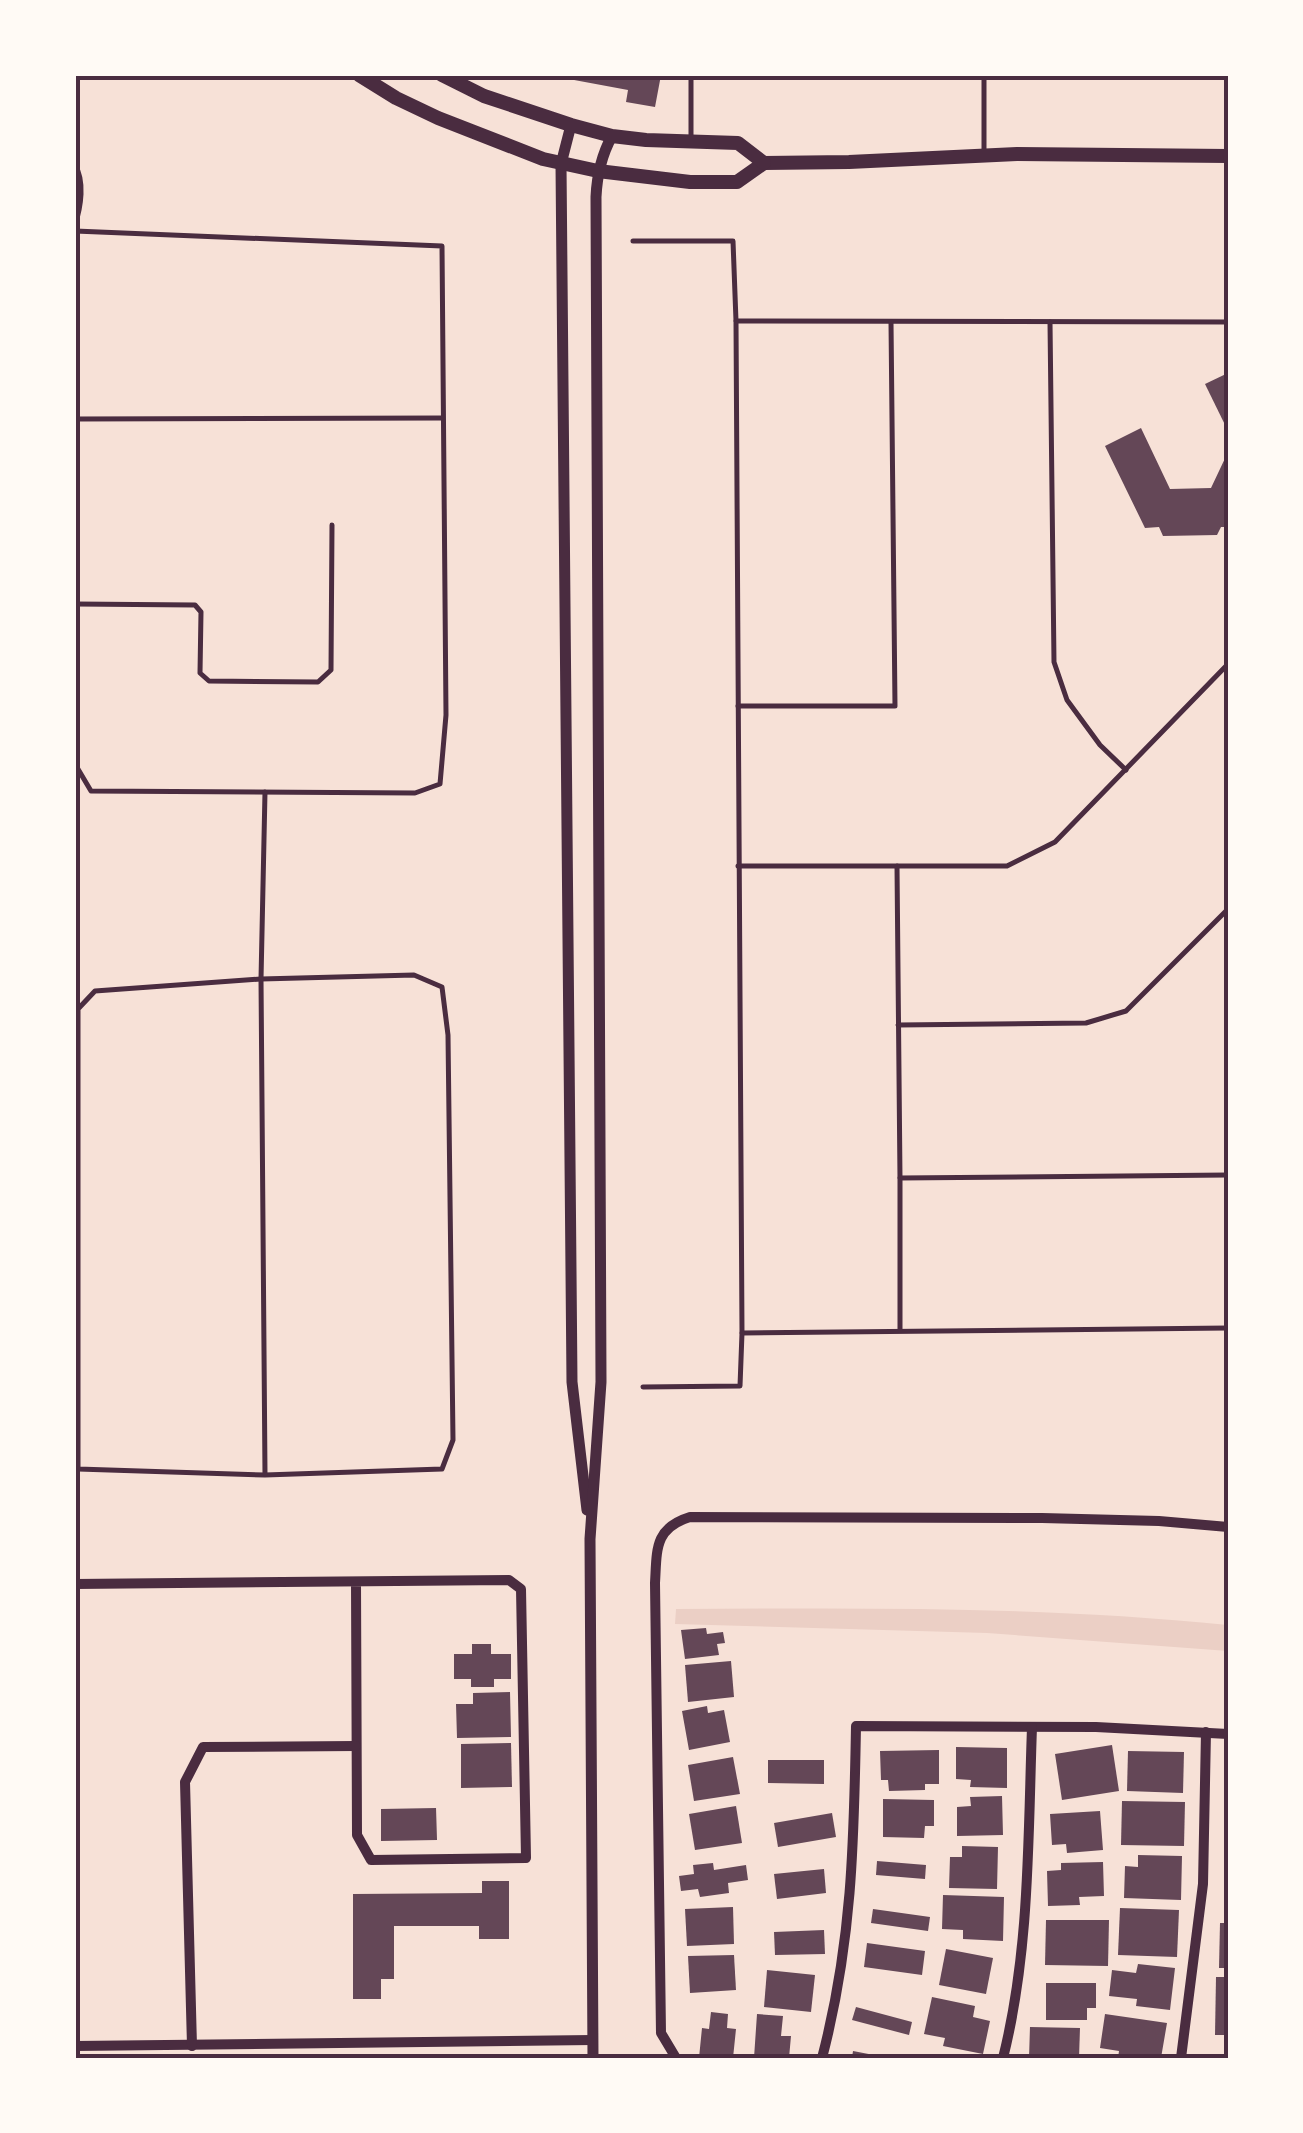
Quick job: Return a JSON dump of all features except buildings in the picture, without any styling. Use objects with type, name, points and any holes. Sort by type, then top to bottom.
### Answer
[{"type":"main road","points":[[359,75],[438,118],[562,164],[690,182],[737,182],[764,163],[984,156],[1228,156]]},
{"type":"main road","points":[[442,75],[484,96],[571,125],[646,140],[738,143],[764,163]]},
{"type":"street","points":[[571,125],[562,164],[572,1382],[590,1539]]},
{"type":"street","points":[[593,2058],[590,1539],[601,1382],[596,197],[598,171],[612,136]]},
{"type":"street","points":[[676,2058],[661,2033],[655,1583],[662,1532],[674,1522],[690,1517],[1062,1518],[1159,1520],[1228,1528]]},
{"type":"street","points":[[75,1584],[510,1580],[521,1588],[526,1858],[372,1860],[357,1834],[356,1582]]},
{"type":"street","points":[[822,2058],[850,1910],[856,1726],[1096,1727],[1228,1734]]},
{"type":"street","points":[[1004,2058],[1020,1964],[1032,1727]]},
{"type":"street","points":[[1181,2058],[1203,1884],[1206,1732]]},
{"type":"street","points":[[192,2046],[185,1782],[204,1748],[356,1746]]},
{"type":"street","points":[[75,2046],[593,2040]]},
{"type":"lane","points":[[690,75],[692,142]]},
{"type":"lane","points":[[984,75],[984,156]]},
{"type":"lane","points":[[75,165],[81,174],[75,228],[442,246],[446,714],[440,784],[415,793],[91,790],[75,764]]},
{"type":"lane","points":[[633,241],[733,241],[736,321],[740,1386],[643,1386]]},
{"type":"lane","points":[[736,321],[1228,322]]},
{"type":"lane","points":[[75,322],[75,579]]},
{"type":"lane","points":[[738,706],[895,706],[892,322]]},
{"type":"lane","points":[[1050,322],[1054,662],[1067,700],[1100,744],[1126,770]]},
{"type":"lane","points":[[77,419],[442,418]]},
{"type":"lane","points":[[75,604],[196,605],[201,612],[200,673],[209,681],[318,682],[331,670],[332,524]]},
{"type":"lane","points":[[738,866],[1006,866],[1055,842],[1228,664]]},
{"type":"lane","points":[[265,792],[261,978],[265,1475]]},
{"type":"lane","points":[[897,866],[900,1331]]},
{"type":"lane","points":[[898,1025],[1086,1023],[1126,1011],[1228,909]]},
{"type":"lane","points":[[414,975],[442,987],[448,1035],[453,1440],[442,1468],[265,1475],[78,1468],[78,1009],[95,990],[261,978],[414,975]]},
{"type":"lane","points":[[900,1178],[1228,1175]]},
{"type":"lane","points":[[742,1333],[1228,1328]]},
{"type":"shaded area","points":[[676,1609],[952,1610],[1159,1619],[1228,1625],[1228,1651],[987,1633],[675,1624]]}]
